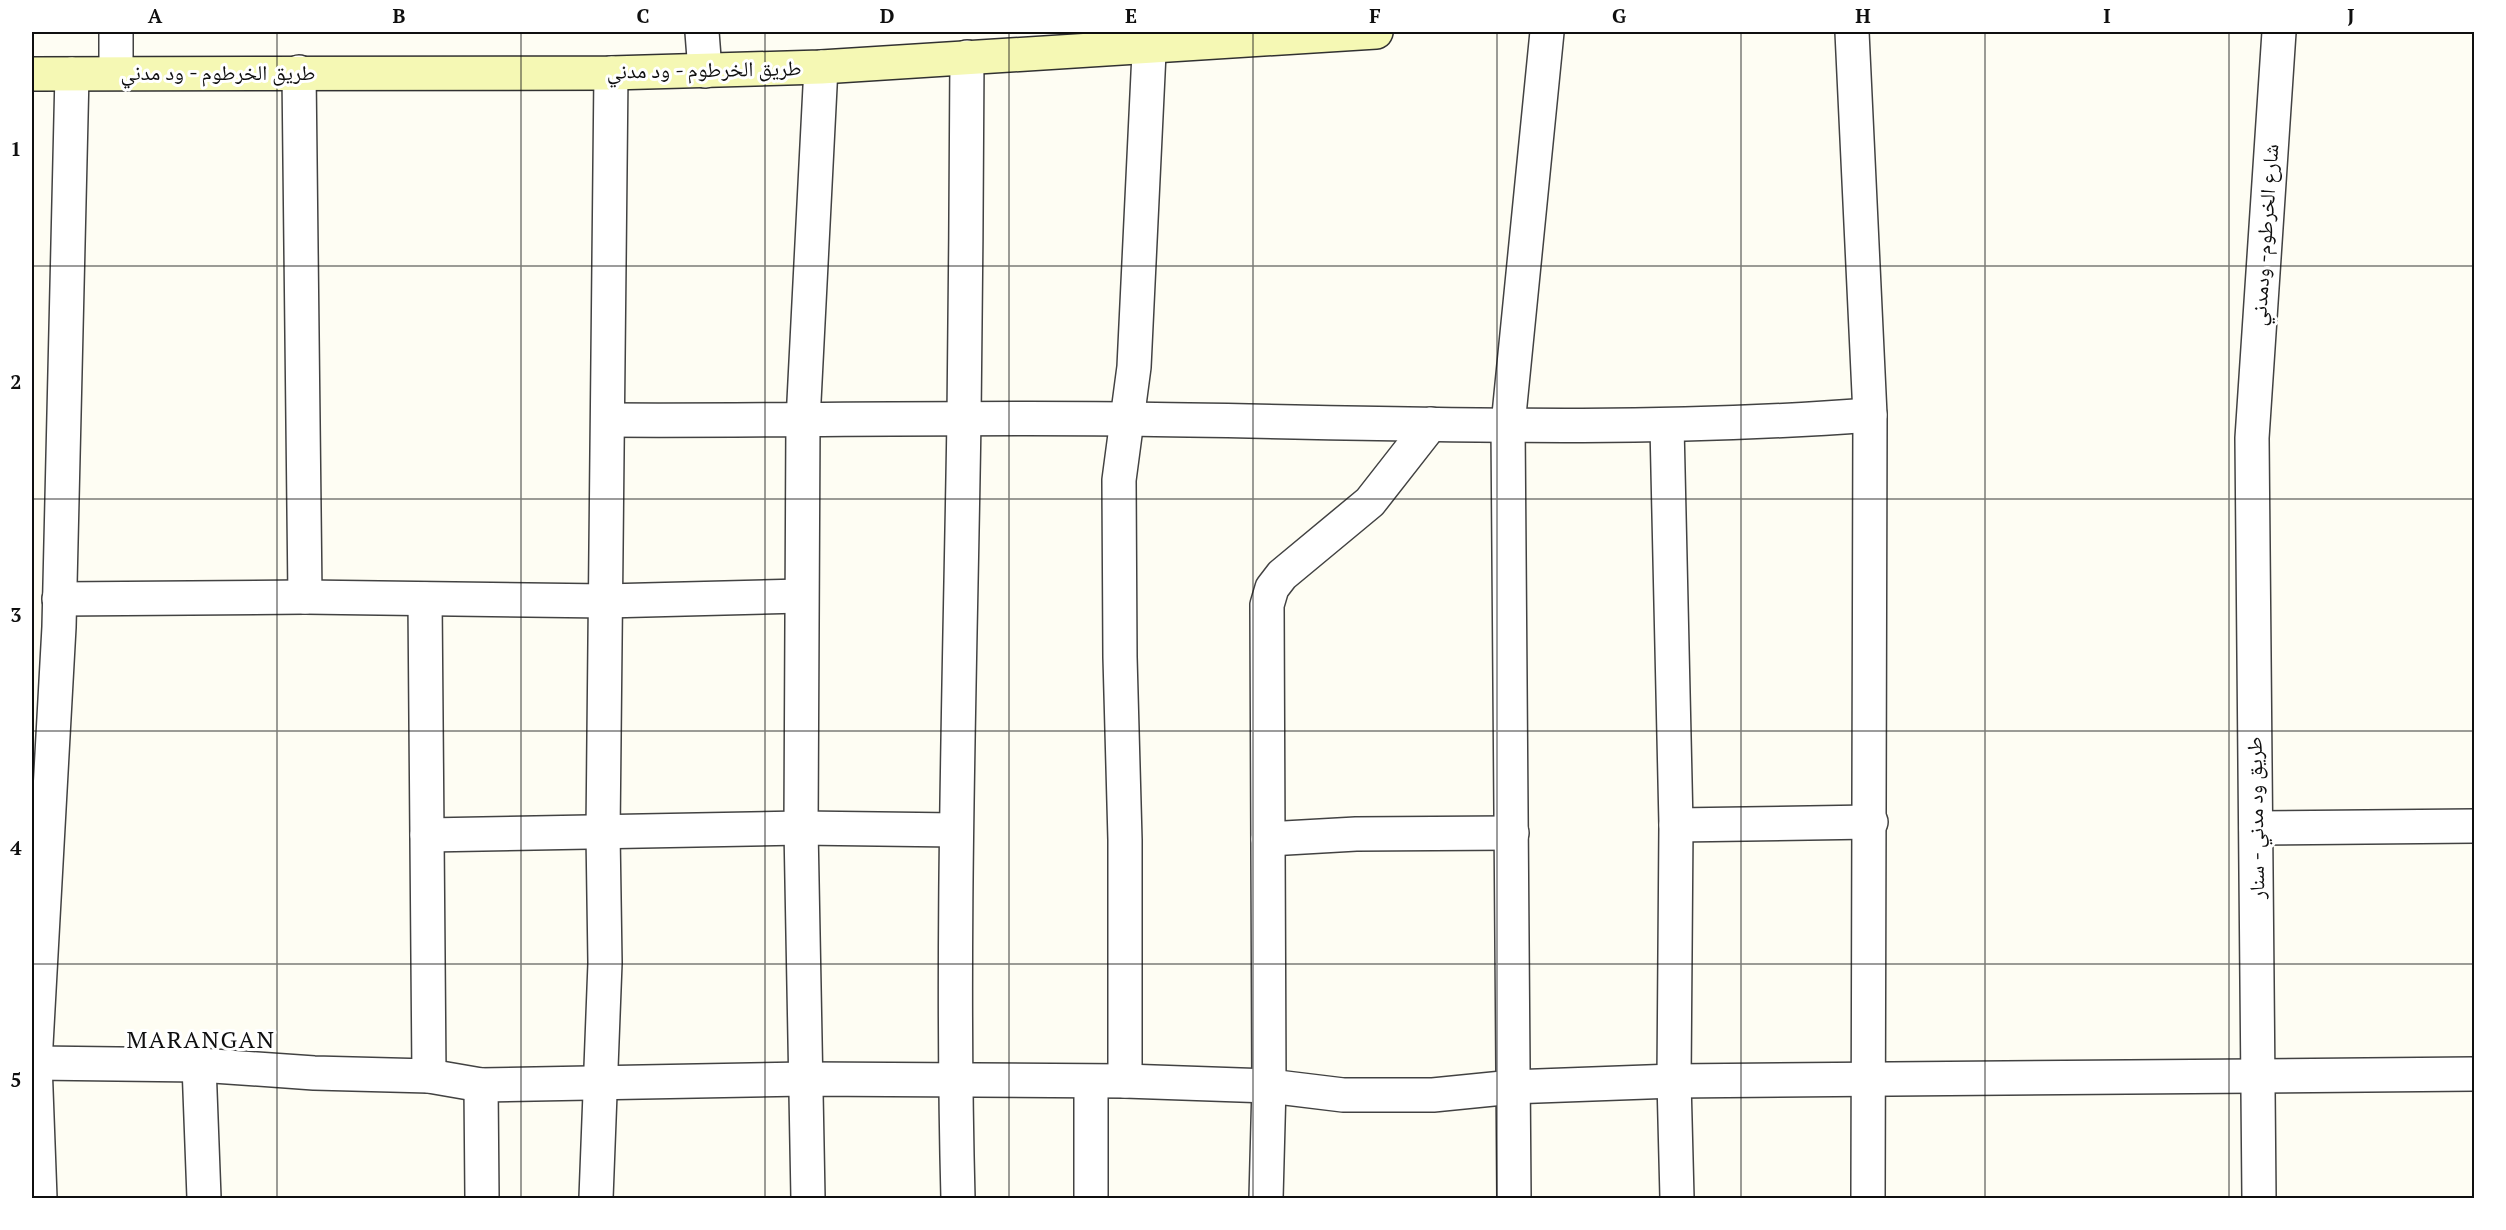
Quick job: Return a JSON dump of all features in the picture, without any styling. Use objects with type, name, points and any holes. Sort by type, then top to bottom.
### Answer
[{"type":"street","points":[[116,32],[117,73]]},
{"type":"street","points":[[702,32],[705,71]]},
{"type":"street","name":"طريق الخرطوم - ود مدني","points":[[32,74],[705,71],[821,67],[967,57],[1150,39],[1376,32]]},
{"type":"street","points":[[1515,1198],[1508,425],[1547,32]]},
{"type":"street","points":[[1852,32],[1870,415],[1868,1198]]},
{"type":"street","name":"شارع الخرطوم- ودمدني","points":[[2252,438],[2279,32]]},
{"type":"street","points":[[1125,1081],[1125,840],[1119,480],[1125,419],[1134,366],[1137,324],[1150,39]]},
{"type":"street","points":[[958,1198],[955,1080],[956,830],[964,419],[967,57]]},
{"type":"street","points":[[808,1198],[801,828],[803,421],[821,67]]},
{"type":"street","points":[[299,72],[305,597]]},
{"type":"street","points":[[596,1198],[605,963],[603,833],[611,73]]},
{"type":"street","points":[[40,1198],[34,1120],[35,1063],[72,74]]},
{"type":"street","points":[[608,420],[1125,419],[1667,426],[1761,424],[1870,415]]},
{"type":"street","points":[[1266,1198],[1269,1086],[1267,605],[1272,588],[1282,575],[1370,502],[1431,424]]},
{"type":"street","points":[[1667,426],[1676,825],[1674,1081],[1677,1198]]},
{"type":"street","name":"طريق ود مدني - سنار","points":[[2252,438],[2259,1198]]},
{"type":"street","points":[[50,617],[305,597],[606,601],[801,596]]},
{"type":"street","points":[[425,599],[429,1076]]},
{"type":"street","points":[[1676,825],[1870,822]]},
{"type":"street","points":[[2256,828],[2475,826]]},
{"type":"street","points":[[427,835],[801,828],[956,830]]},
{"type":"street","points":[[1268,839],[1356,834],[1512,833]]},
{"type":"street","points":[[35,1063],[199,1065],[314,1073],[429,1076],[482,1085],[805,1079],[1125,1081],[1269,1086],[1343,1095],[1433,1095],[1513,1087],[1674,1081],[2258,1078],[2475,1074]]},
{"type":"street","points":[[199,1065],[204,1198]]},
{"type":"street","points":[[1091,1082],[1091,1198]]},
{"type":"street","points":[[482,1085],[482,1198]]},
{"type":"district","name":"MARANGAN","points":[[201,1040]]}]
